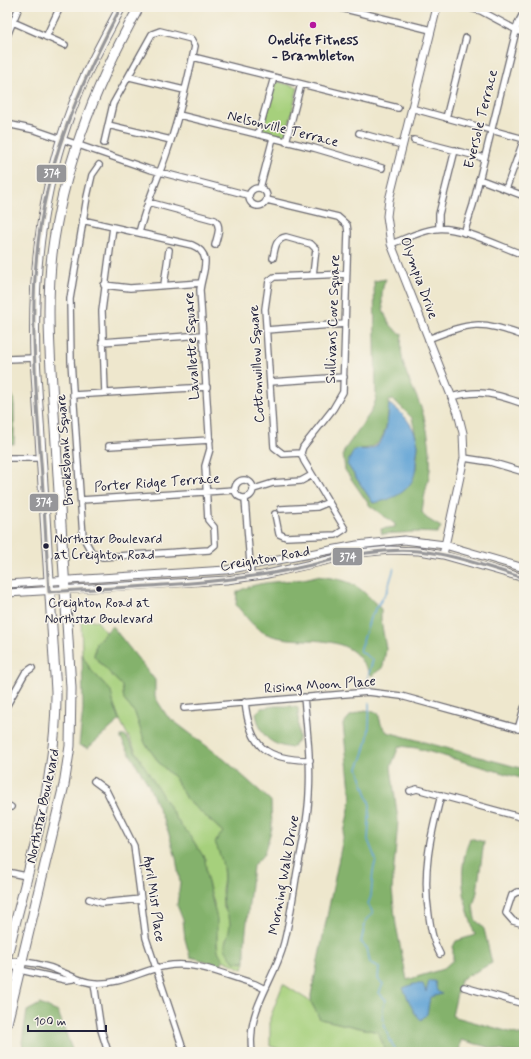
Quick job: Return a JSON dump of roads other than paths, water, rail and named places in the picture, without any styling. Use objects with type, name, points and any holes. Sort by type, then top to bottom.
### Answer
[{"type":"main road","name":"Northstar Boulevard","points":[[7,956],[51,766],[56,728],[56,691],[35,358],[33,308],[35,266],[41,220],[62,139],[80,87],[121,7]]},
{"type":"main road","name":"Northstar Boulevard","points":[[7,1023],[64,785],[70,746],[71,688],[49,337],[52,254],[64,192],[76,144],[90,104],[103,74],[139,7]]},
{"type":"street","points":[[7,36],[19,7]]},
{"type":"street","points":[[46,37],[60,7]]},
{"type":"street","points":[[336,7],[431,30]]},
{"type":"street","name":"Olympia Drive","points":[[437,7],[402,145],[388,211],[388,231],[391,244],[461,423],[464,458],[443,555]]},
{"type":"street","points":[[466,7],[481,11],[524,34]]},
{"type":"street","name":"Eversole Terrace","points":[[464,233],[492,129],[516,30],[524,12]]},
{"type":"street","points":[[13,22],[65,45]]},
{"type":"street","points":[[104,143],[113,104],[130,77],[152,34],[156,31],[160,31],[192,39],[195,46],[179,115],[158,172],[139,233]]},
{"type":"street","points":[[446,118],[466,38]]},
{"type":"street","points":[[193,57],[398,108]]},
{"type":"street","points":[[130,77],[184,90]]},
{"type":"street","points":[[258,134],[274,77]]},
{"type":"street","points":[[286,142],[301,84]]},
{"type":"street","points":[[411,108],[524,139],[506,189]]},
{"type":"street","name":"Nelsonville Terrace","points":[[179,115],[258,134],[382,168]]},
{"type":"street","points":[[7,124],[62,139],[158,172],[248,195]]},
{"type":"street","points":[[108,125],[171,140]]},
{"type":"street","points":[[359,133],[402,145]]},
{"type":"street","points":[[260,188],[273,138]]},
{"type":"street","points":[[414,140],[484,158]]},
{"type":"street","points":[[439,228],[438,214],[455,150]]},
{"type":"street","name":"Brooksbank Square","points":[[100,165],[92,175],[82,220],[70,298],[73,395],[83,537],[92,551],[96,555],[102,557],[210,550],[215,545],[215,534],[214,528],[208,520],[207,492]]},
{"type":"street","points":[[479,179],[524,196]]},
{"type":"street","points":[[254,188],[260,188],[265,191],[267,200],[260,207],[254,206],[249,202],[248,195],[254,188]]},
{"type":"street","name":"Sullivans Cove Square","points":[[267,200],[338,217],[347,225],[348,232],[343,392],[301,453]]},
{"type":"street","points":[[148,202],[215,220],[219,224],[215,245]]},
{"type":"street","name":"Lavallette Square","points":[[82,220],[199,248],[204,253],[205,259],[201,283],[210,440],[210,449],[205,466],[207,492]]},
{"type":"street","points":[[105,393],[102,342],[104,285],[113,227]]},
{"type":"street","points":[[391,244],[429,230],[439,228],[452,229],[524,255]]},
{"type":"street","points":[[273,258],[277,243],[282,238],[286,237],[311,244],[316,249],[313,274]]},
{"type":"street","points":[[164,285],[169,250]]},
{"type":"street","name":"Cottonwillow Square","points":[[301,453],[283,454],[274,448],[266,330],[265,299],[268,281],[274,277],[313,274],[346,274]]},
{"type":"street","points":[[104,285],[130,288],[201,283]]},
{"type":"street","points":[[266,330],[345,324]]},
{"type":"street","points":[[428,339],[474,324],[492,325],[524,336]]},
{"type":"street","points":[[102,342],[203,335]]},
{"type":"street","points":[[7,359],[35,358]]},
{"type":"street","points":[[270,382],[344,377]]},
{"type":"street","points":[[73,395],[207,388]]},
{"type":"street","points":[[451,397],[473,392],[485,392],[524,404]]},
{"type":"street","points":[[108,446],[210,440]]},
{"type":"street","points":[[275,514],[279,534],[282,536],[336,535],[345,529],[312,475],[301,453]]},
{"type":"street","points":[[7,458],[41,458]]},
{"type":"street","points":[[464,458],[490,462],[524,472]]},
{"type":"street","points":[[254,489],[273,483],[301,481],[312,475]]},
{"type":"street","points":[[244,480],[251,482],[254,489],[252,496],[245,499],[238,496],[235,490],[237,483],[244,480]]},
{"type":"street","name":"Porter Ridge Terrace","points":[[81,500],[235,490]]},
{"type":"street","points":[[245,499],[250,576]]},
{"type":"street","points":[[281,509],[317,507],[329,502]]},
{"type":"street","name":"Creighton Road","points":[[7,584],[226,570],[373,542],[404,540],[445,546],[524,568]]},
{"type":"street","name":"Creighton Road","points":[[7,593],[66,591],[227,580],[367,552],[390,550],[443,555],[524,578]]},
{"type":"street","points":[[7,705],[26,673],[32,668]]},
{"type":"street","name":"Rising Moon Place","points":[[184,708],[348,692],[388,693],[521,730]]},
{"type":"street","name":"Morning Walk Drive","points":[[252,1052],[252,1022],[256,1006],[277,967],[284,942],[306,823],[310,760],[304,696]]},
{"type":"street","points":[[245,702],[249,727],[252,735],[262,747],[272,755],[287,760],[310,760]]},
{"type":"street","points":[[521,730],[524,708]]},
{"type":"street","name":"April Mist Place","points":[[94,781],[106,790],[130,836],[136,852],[146,938],[184,1052]]},
{"type":"street","points":[[410,791],[417,789],[524,818]]},
{"type":"street","points":[[440,954],[434,943],[431,929],[425,879],[429,840],[441,795]]},
{"type":"street","points":[[7,872],[26,876]]},
{"type":"street","points":[[524,892],[517,892],[512,895],[506,913],[512,921],[524,924]]},
{"type":"street","points":[[89,899],[102,903],[141,899]]},
{"type":"street","points":[[7,962],[66,980],[73,979],[94,983],[126,979],[156,968],[173,965],[190,965],[255,984],[265,989]]},
{"type":"street","points":[[7,962],[21,966],[64,973],[73,979]]},
{"type":"street","points":[[94,983],[101,1030],[108,1052]]},
{"type":"street","points":[[464,988],[524,1004]]},
{"type":"water","points":[[389,404],[404,416],[415,433],[418,445],[415,470],[412,482],[403,492],[383,501],[373,503],[347,464],[354,450],[370,449],[380,442],[386,430]]},
{"type":"water","points":[[429,981],[435,981],[437,991],[442,994],[430,997],[427,1014],[421,1020],[414,1012],[403,988],[414,984],[423,984],[426,992]]},
{"type":"waterway","points":[[368,684],[368,676],[373,660],[360,651],[370,618],[387,591],[394,568]]},
{"type":"waterway","points":[[369,703],[368,736],[358,768],[370,805],[368,840],[376,860],[373,871],[371,896],[368,904],[373,913],[366,920],[361,942],[367,948],[370,963],[379,967],[378,979],[383,984],[379,993],[386,1000],[383,1019],[387,1033],[396,1052]]},
{"type":"place","name":"Onelife Fitness - Brambleton","points":[[313,25]]},
{"type":"place","name":"Northstar Boulevard at Creighton Road","points":[[46,546]]},
{"type":"place","name":"Creighton Road at Northstar Boulevard","points":[[99,589]]}]
